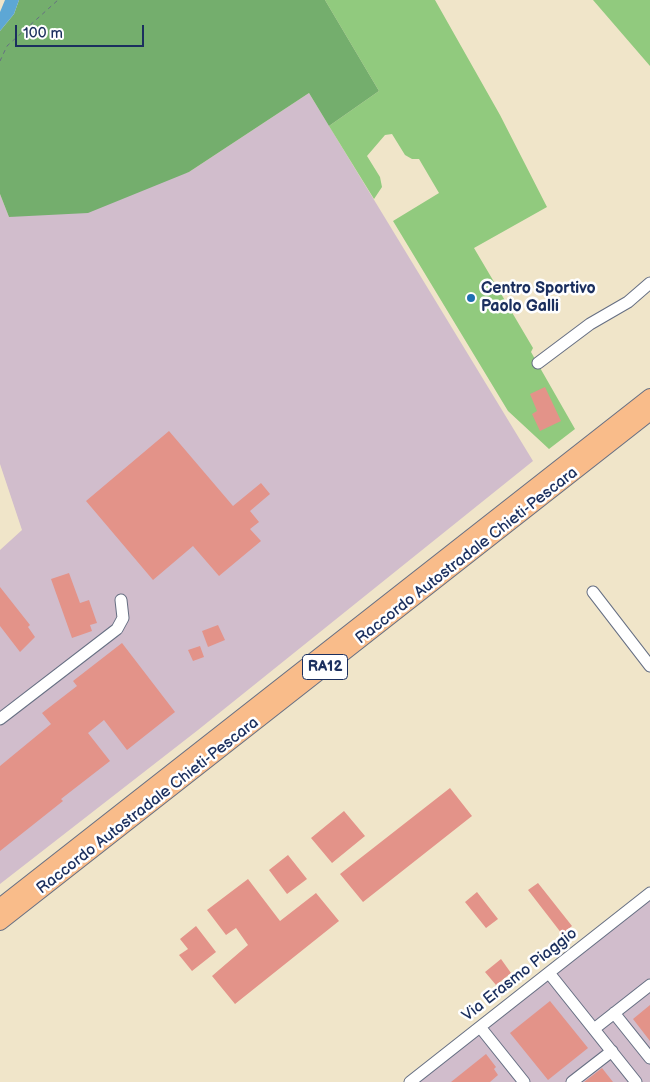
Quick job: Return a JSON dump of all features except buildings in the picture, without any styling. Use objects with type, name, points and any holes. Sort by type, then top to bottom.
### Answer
[{"type":"highway","name":"Raccordo Autostradale Chieti-Pescara","points":[[0,907],[650,397]]},
{"type":"highway","name":"Raccordo Autostradale Chieti-Pescara","points":[[0,922],[650,412]]},
{"type":"street","points":[[538,363],[590,324],[628,302],[650,283]]},
{"type":"street","points":[[593,592],[650,666]]},
{"type":"street","points":[[0,719],[117,629],[123,618],[121,600]]},
{"type":"street","name":"Via Erasmo Piaggio","points":[[410,1082],[650,893]]},
{"type":"street","points":[[549,973],[636,1082]]},
{"type":"street","points":[[594,1029],[650,984]]},
{"type":"street","points":[[614,1013],[650,1058]]},
{"type":"street","points":[[480,1027],[524,1082]]},
{"type":"street","points":[[572,1082],[612,1051]]},
{"type":"path","points":[[0,61],[7,46],[58,0]]},
{"type":"shaded area","points":[[309,93],[533,461],[198,730],[0,884],[0,550],[22,530],[0,464],[0,194],[9,217],[189,172]]},
{"type":"shaded area","points":[[650,900],[650,1082],[419,1082]]},
{"type":"green space","points":[[19,0],[325,0],[379,91],[329,126],[309,93],[189,172],[88,213],[9,217],[0,194],[0,31],[14,14]]},
{"type":"green space","points":[[325,0],[435,0],[500,115],[547,207],[474,248],[533,348],[531,352],[575,429],[549,449],[508,411],[393,221],[439,193],[419,159],[412,159],[405,155],[392,134],[385,135],[367,156],[380,177],[382,187],[374,199],[329,126],[379,91]]},
{"type":"green space","points":[[593,0],[650,0],[650,66]]},
{"type":"water","points":[[5,0],[19,0],[14,14],[0,31],[0,12]]},
{"type":"place","name":"Centro Sportivo Paolo Galli","points":[[471,298]]}]
